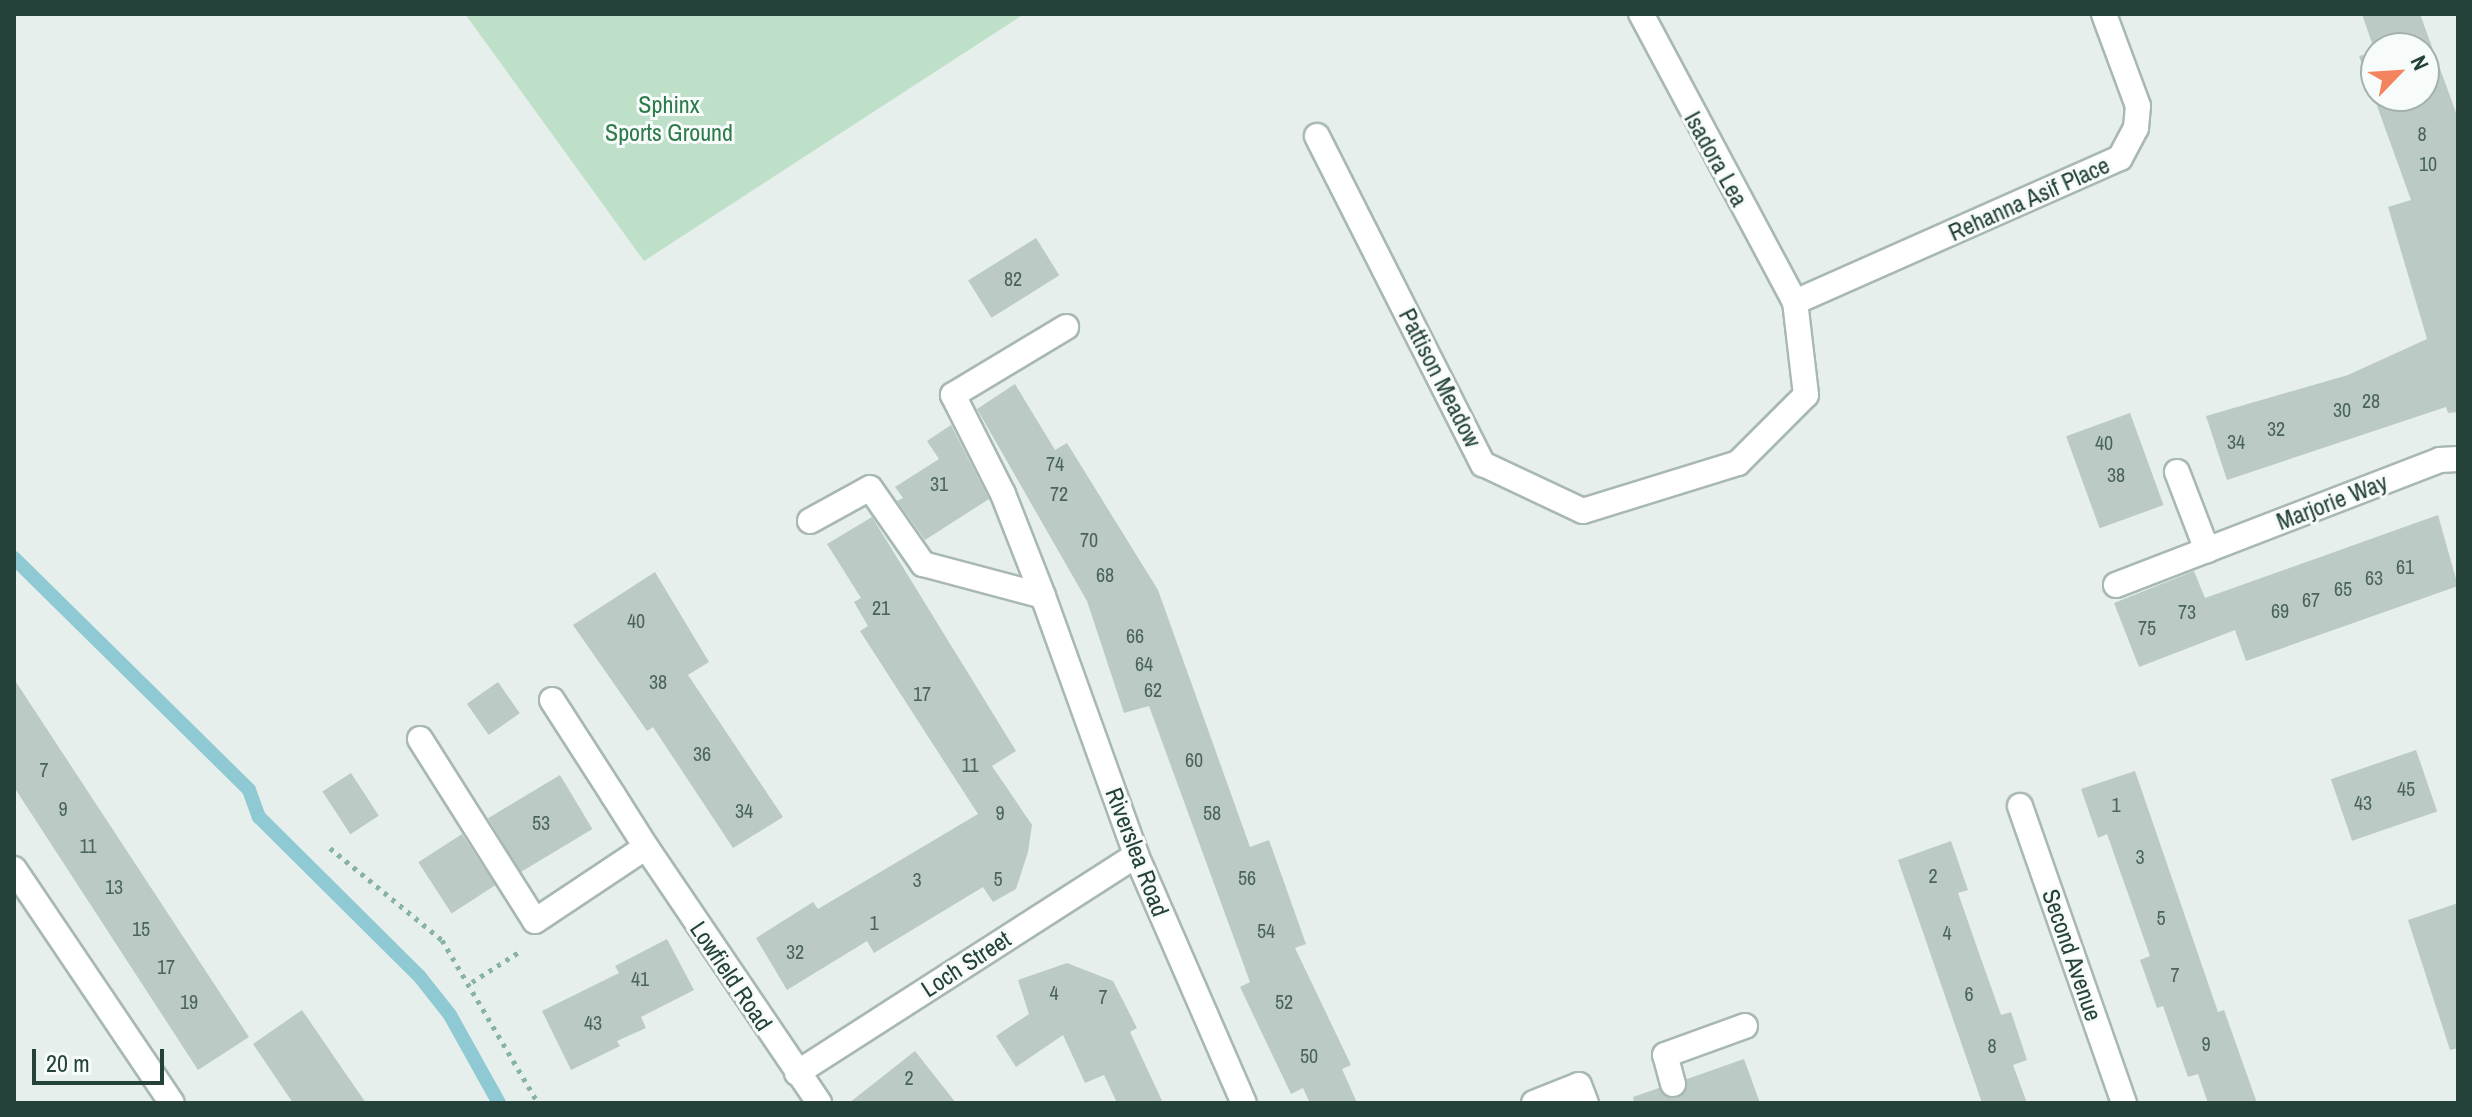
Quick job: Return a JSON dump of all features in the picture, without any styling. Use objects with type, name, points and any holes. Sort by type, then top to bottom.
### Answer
[{"type":"street","name":"Isadora Lea","points":[[1641,14],[1795,302]]},
{"type":"street","name":"Rehanna Asif Place","points":[[1795,302],[2120,158],[2136,128],[2138,106],[2104,14]]},
{"type":"street","name":"Pattison Meadow","points":[[1317,136],[1483,464],[1583,511],[1738,463],[1806,395],[1795,302]]},
{"type":"street","name":"Riverslea Road","points":[[1066,327],[953,395],[1003,494],[1136,855],[1244,1103]]},
{"type":"street","name":"Marjorie Way","points":[[2116,585],[2440,460],[2458,459]]},
{"type":"street","points":[[2177,472],[2207,550]]},
{"type":"street","points":[[810,521],[870,488],[923,564],[1043,596]]},
{"type":"street","name":"Lowfield Road","points":[[552,700],[646,847],[819,1103]]},
{"type":"street","points":[[420,739],[535,921],[646,847]]},
{"type":"street","name":"Second Avenue","points":[[2020,806],[2124,1103]]},
{"type":"street","name":"Loch Street","points":[[797,1073],[1136,855]]},
{"type":"street","points":[[14,869],[172,1103]]},
{"type":"street","points":[[1673,1084],[1665,1055],[1745,1026]]},
{"type":"street","points":[[1534,1103],[1579,1085],[1586,1103]]},
{"type":"path","points":[[330,848],[442,940],[472,982],[538,1103]]},
{"type":"path","points":[[472,982],[545,936],[535,921]]},
{"type":"green space","name":"Sphinx Sports Ground","points":[[465,14],[1024,14],[644,261]]},
{"type":"building","points":[[2362,14],[2420,14],[2427,32],[2368,32]]},
{"type":"building","points":[[2440,69],[2458,118],[2458,412],[2448,413],[2446,407],[2227,480],[2206,416],[2348,375],[2427,339],[2388,207],[2411,200],[2379,112],[2440,112]]},
{"type":"building","points":[[1036,238],[1059,275],[991,318],[968,280]]},
{"type":"building","points":[[1015,384],[1055,450],[1067,443],[1158,590],[1250,847],[1269,840],[1306,944],[1295,948],[1351,1065],[1342,1069],[1357,1103],[1310,1103],[1303,1088],[1291,1094],[1240,987],[1250,982],[1149,706],[1124,713],[1087,601],[977,409]]},
{"type":"building","points":[[2130,413],[2164,505],[2100,528],[2066,436]]},
{"type":"building","points":[[951,425],[989,499],[925,540],[897,501],[903,498],[895,487],[939,459],[927,441]]},
{"type":"building","points":[[2438,515],[2458,586],[2246,661],[2235,630],[2139,667],[2114,603],[2194,571],[2205,598]]},
{"type":"building","points":[[872,517],[1016,751],[992,766],[1032,825],[1028,852],[1016,889],[993,902],[983,887],[874,953],[867,941],[787,990],[756,938],[813,902],[818,909],[978,814],[860,631],[868,626],[854,602],[861,598],[827,544]]},
{"type":"building","points":[[655,572],[709,662],[688,675],[783,817],[733,848],[653,727],[647,731],[573,625]]},
{"type":"building","points":[[14,679],[249,1037],[198,1070],[14,787]]},
{"type":"building","points":[[498,682],[520,713],[489,735],[467,704]]},
{"type":"building","points":[[2416,750],[2437,811],[2352,841],[2331,779]]},
{"type":"building","points":[[2135,771],[2218,1012],[2224,1010],[2257,1103],[2208,1103],[2198,1074],[2188,1077],[2163,1006],[2157,1008],[2140,960],[2150,956],[2107,834],[2098,838],[2081,789]]},
{"type":"building","points":[[351,773],[379,816],[350,834],[322,792]]},
{"type":"building","points":[[560,775],[592,829],[520,872],[488,818]]},
{"type":"building","points":[[462,834],[495,885],[452,913],[418,862]]},
{"type":"building","points":[[1951,841],[1968,890],[1958,893],[2001,1015],[2011,1012],[2027,1060],[2013,1065],[2027,1103],[1982,1103],[1898,860]]},
{"type":"building","points":[[2458,903],[2458,1048],[2450,1050],[2408,920]]},
{"type":"building","points":[[667,939],[694,990],[641,1017],[646,1028],[617,1041],[620,1046],[571,1070],[542,1011],[619,973],[615,966]]},
{"type":"building","points":[[1067,963],[1113,981],[1137,1028],[1130,1032],[1163,1103],[1117,1103],[1104,1075],[1085,1083],[1063,1035],[1016,1067],[996,1036],[1029,1014],[1018,980]]},
{"type":"building","points":[[302,1010],[366,1103],[293,1103],[253,1044]]},
{"type":"building","points":[[915,1051],[956,1103],[849,1103]]},
{"type":"building","points":[[1744,1059],[1760,1103],[1634,1103],[1633,1097],[1659,1088],[1678,1098],[1687,1079]]},
{"type":"waterway","points":[[14,558],[249,790],[259,817],[420,977],[450,1015],[499,1103]]}]
